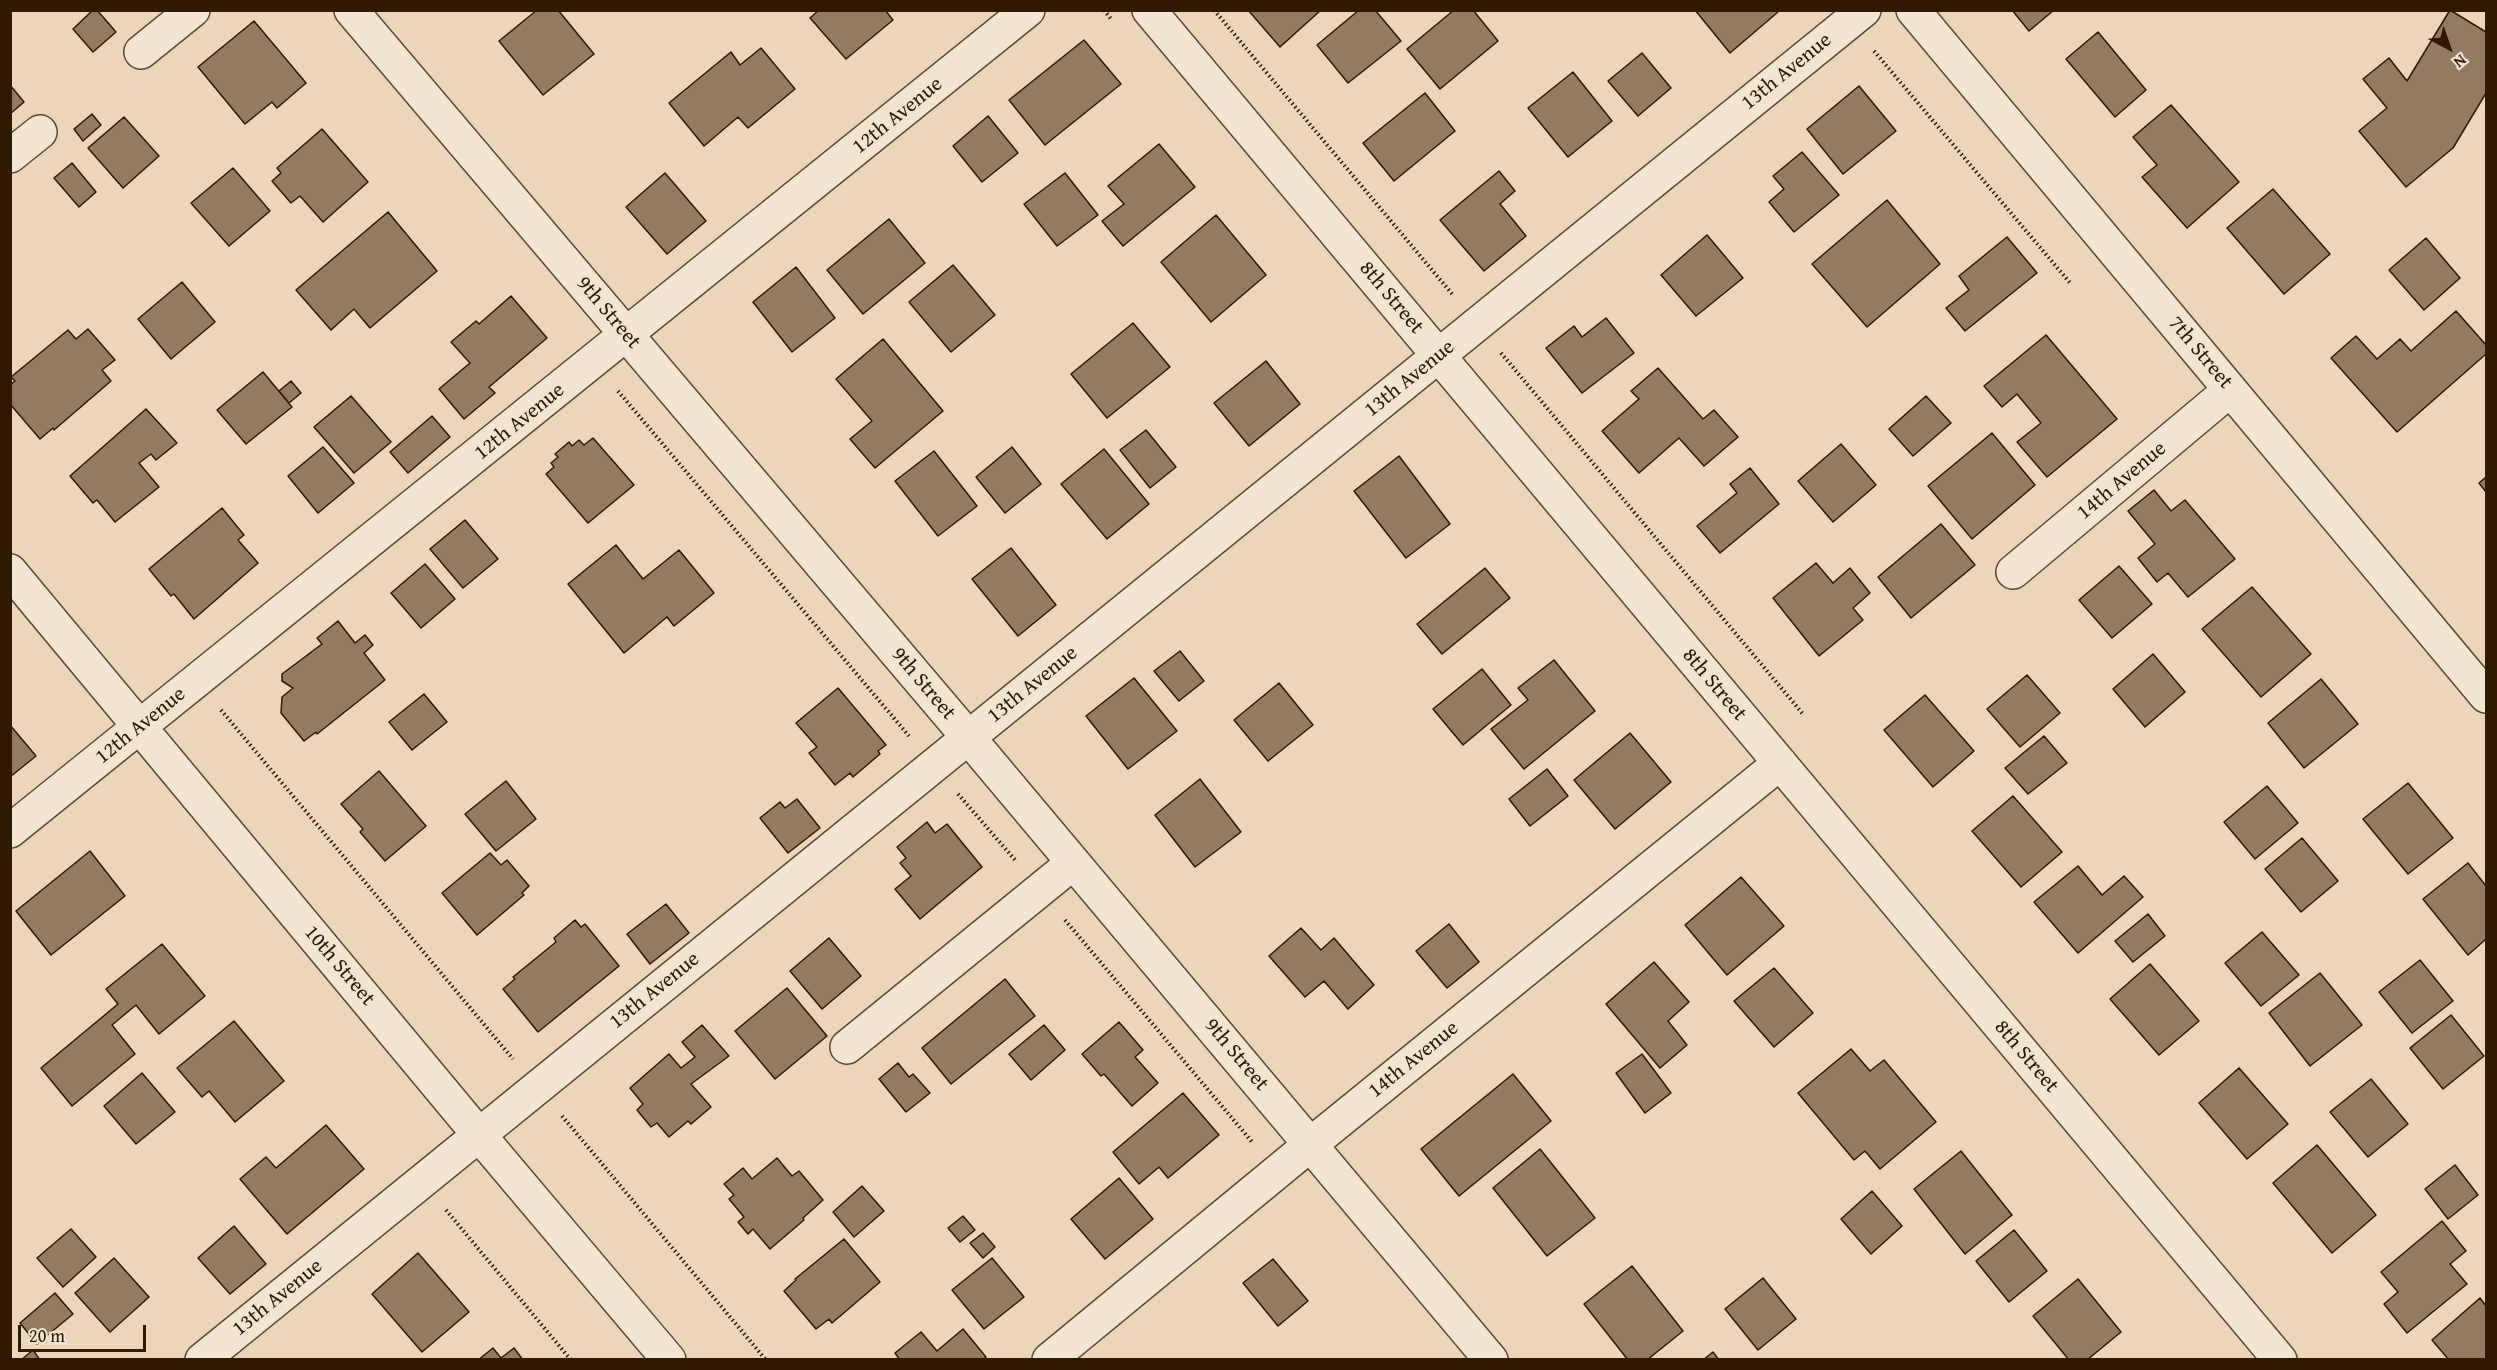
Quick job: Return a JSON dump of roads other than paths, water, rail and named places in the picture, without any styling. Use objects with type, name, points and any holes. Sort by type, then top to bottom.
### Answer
[{"type":"street","points":[[141,52],[193,10]]},
{"type":"street","name":"9th Street","points":[[351,10],[968,737],[1491,1359]]},
{"type":"street","name":"12th Avenue","points":[[10,831],[1028,10]]},
{"type":"street","name":"8th Street","points":[[1149,10],[2276,1358]]},
{"type":"street","name":"13th Avenue","points":[[202,1359],[1864,10]]},
{"type":"street","name":"7th Street","points":[[1912,10],[2487,696]]},
{"type":"street","points":[[10,156],[40,132]]},
{"type":"street","name":"14th Avenue","points":[[2013,573],[2230,390]]},
{"type":"street","name":"10th Street","points":[[10,571],[479,1135],[669,1359]]},
{"type":"street","name":"14th Avenue","points":[[1049,1359],[1311,1143],[1780,763]]},
{"type":"street","points":[[847,1047],[1073,863]]}]
